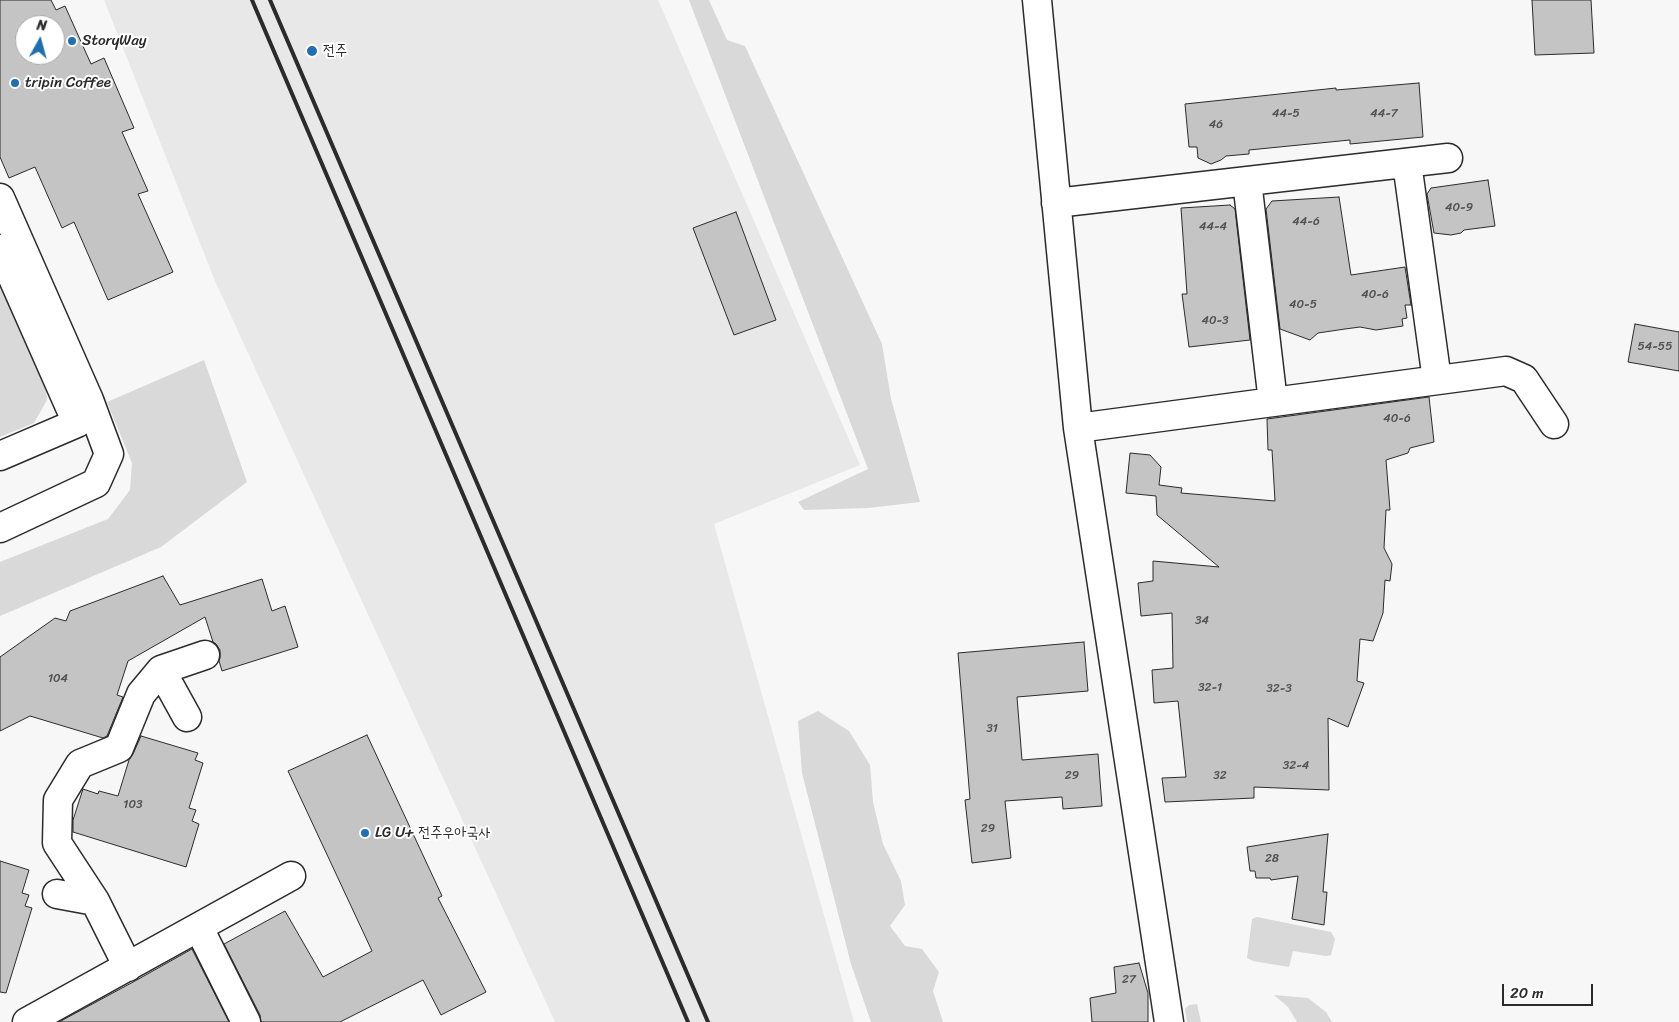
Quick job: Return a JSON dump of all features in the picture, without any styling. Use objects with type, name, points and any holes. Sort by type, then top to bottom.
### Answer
[{"type":"street","points":[[1037,0],[1078,428],[1169,1022]]},
{"type":"street","points":[[1056,203],[1448,158]]},
{"type":"street","points":[[1408,163],[1437,380]]},
{"type":"street","points":[[1246,181],[1273,402]]},
{"type":"street","points":[[0,198],[89,400],[109,454],[96,483],[0,528]]},
{"type":"street","points":[[0,249],[77,423],[0,456]]},
{"type":"street","points":[[1078,428],[1506,371],[1524,379],[1554,424]]},
{"type":"street","points":[[128,967],[95,901],[57,842],[58,800],[80,764],[119,748],[141,694],[161,670],[205,655]]},
{"type":"street","points":[[161,670],[187,717]]},
{"type":"street","points":[[42,1019],[128,967],[291,876]]},
{"type":"street","points":[[57,894],[95,901]]},
{"type":"street","points":[[199,928],[246,1022]]},
{"type":"shaded area","points":[[104,0],[658,0],[860,465],[714,524],[854,1022],[555,1022],[215,281]]},
{"type":"shaded area","points":[[689,0],[709,0],[727,40],[745,46],[882,344],[891,399],[920,502],[868,508],[804,510],[798,502],[868,469]]},
{"type":"shaded area","points":[[0,274],[46,382],[47,400],[34,423],[0,437]]},
{"type":"shaded area","points":[[204,360],[247,482],[161,547],[0,616],[0,562],[108,519],[130,490],[132,463],[107,402]]},
{"type":"shaded area","points":[[818,711],[849,731],[870,765],[873,802],[883,844],[901,881],[905,905],[890,926],[905,946],[922,949],[939,972],[933,991],[943,1022],[871,1022],[851,964],[802,773],[798,721]]},
{"type":"shaded area","points":[[1257,917],[1331,932],[1335,939],[1331,955],[1326,956],[1293,951],[1289,967],[1253,961],[1247,958],[1252,919]]},
{"type":"shaded area","points":[[1274,995],[1308,998],[1326,1012],[1332,1022],[1297,1022],[1288,1007]]},
{"type":"shaded area","points":[[1197,1004],[1201,1022],[1187,1022],[1185,1009],[1189,1005]]},
{"type":"building","points":[[0,0],[51,0],[56,10],[65,6],[91,64],[104,58],[134,128],[122,132],[148,191],[138,194],[173,272],[108,300],[74,222],[62,228],[35,167],[9,178],[0,157]]},
{"type":"building","points":[[1532,0],[1591,0],[1594,53],[1535,55]]},
{"type":"building","points":[[1419,83],[1423,137],[1350,144],[1350,140],[1249,150],[1249,154],[1226,156],[1211,164],[1198,158],[1197,147],[1189,147],[1185,104],[1336,88],[1336,90]]},
{"type":"building","points":[[1488,180],[1495,226],[1464,230],[1461,233],[1451,235],[1434,233],[1427,194],[1431,188]]},
{"type":"building","points":[[1339,197],[1351,275],[1405,267],[1411,305],[1405,305],[1407,318],[1402,319],[1403,326],[1376,330],[1360,327],[1318,333],[1310,340],[1280,329],[1266,209],[1272,201]]},
{"type":"building","points":[[1230,205],[1235,209],[1250,340],[1189,347],[1182,294],[1187,294],[1181,208]]},
{"type":"building","points":[[736,212],[776,320],[734,335],[693,228]]},
{"type":"building","points":[[1635,324],[1679,332],[1679,371],[1628,362]]},
{"type":"building","points":[[1429,397],[1434,442],[1410,448],[1408,453],[1386,460],[1390,510],[1386,510],[1384,548],[1392,564],[1390,581],[1385,580],[1383,613],[1373,641],[1360,639],[1357,681],[1364,683],[1348,727],[1328,718],[1329,790],[1254,787],[1254,798],[1165,802],[1162,778],[1186,777],[1178,701],[1154,703],[1152,670],[1173,668],[1172,613],[1141,616],[1138,583],[1153,581],[1153,561],[1219,567],[1157,515],[1156,496],[1126,493],[1130,453],[1150,455],[1161,467],[1159,485],[1182,488],[1181,493],[1275,501],[1272,450],[1268,450],[1267,419]]},
{"type":"building","points":[[163,576],[180,605],[262,579],[272,611],[285,606],[298,647],[222,671],[219,661],[220,650],[213,642],[205,617],[128,661],[117,695],[123,697],[107,736],[103,738],[30,716],[0,731],[0,657],[55,618],[66,621],[70,611]]},
{"type":"building","points":[[1084,642],[1088,691],[1017,697],[1022,760],[1098,754],[1102,806],[1063,809],[1062,797],[1005,801],[1011,858],[972,863],[965,800],[970,799],[958,653]]},
{"type":"building","points":[[367,735],[442,896],[438,898],[486,992],[441,1015],[423,980],[340,1022],[261,1022],[260,1015],[224,944],[285,911],[323,977],[372,951],[288,771]]},
{"type":"building","points":[[141,736],[198,753],[195,760],[203,763],[189,808],[196,810],[192,821],[199,824],[186,867],[73,832],[73,820],[83,789],[98,794],[99,791],[118,796],[129,760]]},
{"type":"building","points":[[1328,834],[1323,892],[1327,892],[1324,925],[1292,919],[1298,876],[1271,880],[1270,878],[1256,878],[1255,871],[1250,871],[1247,847]]},
{"type":"building","points":[[0,861],[29,870],[22,893],[29,895],[25,906],[32,908],[6,993],[0,992]]},
{"type":"building","points":[[192,949],[229,1022],[59,1022],[135,981]]},
{"type":"building","points":[[1139,963],[1148,993],[1148,1022],[1092,1022],[1090,998],[1116,993],[1114,967]]},
{"type":"railway","points":[[252,0],[688,1022]]},
{"type":"railway","points":[[270,0],[708,1022]]},
{"type":"place","name":"StoryWay","points":[[72,41]]},
{"type":"place","name":"전주","points":[[312,51]]},
{"type":"place","name":"tripin Coffee","points":[[15,83]]},
{"type":"place","name":"LG U+ 전주우아국사","points":[[365,833]]}]
